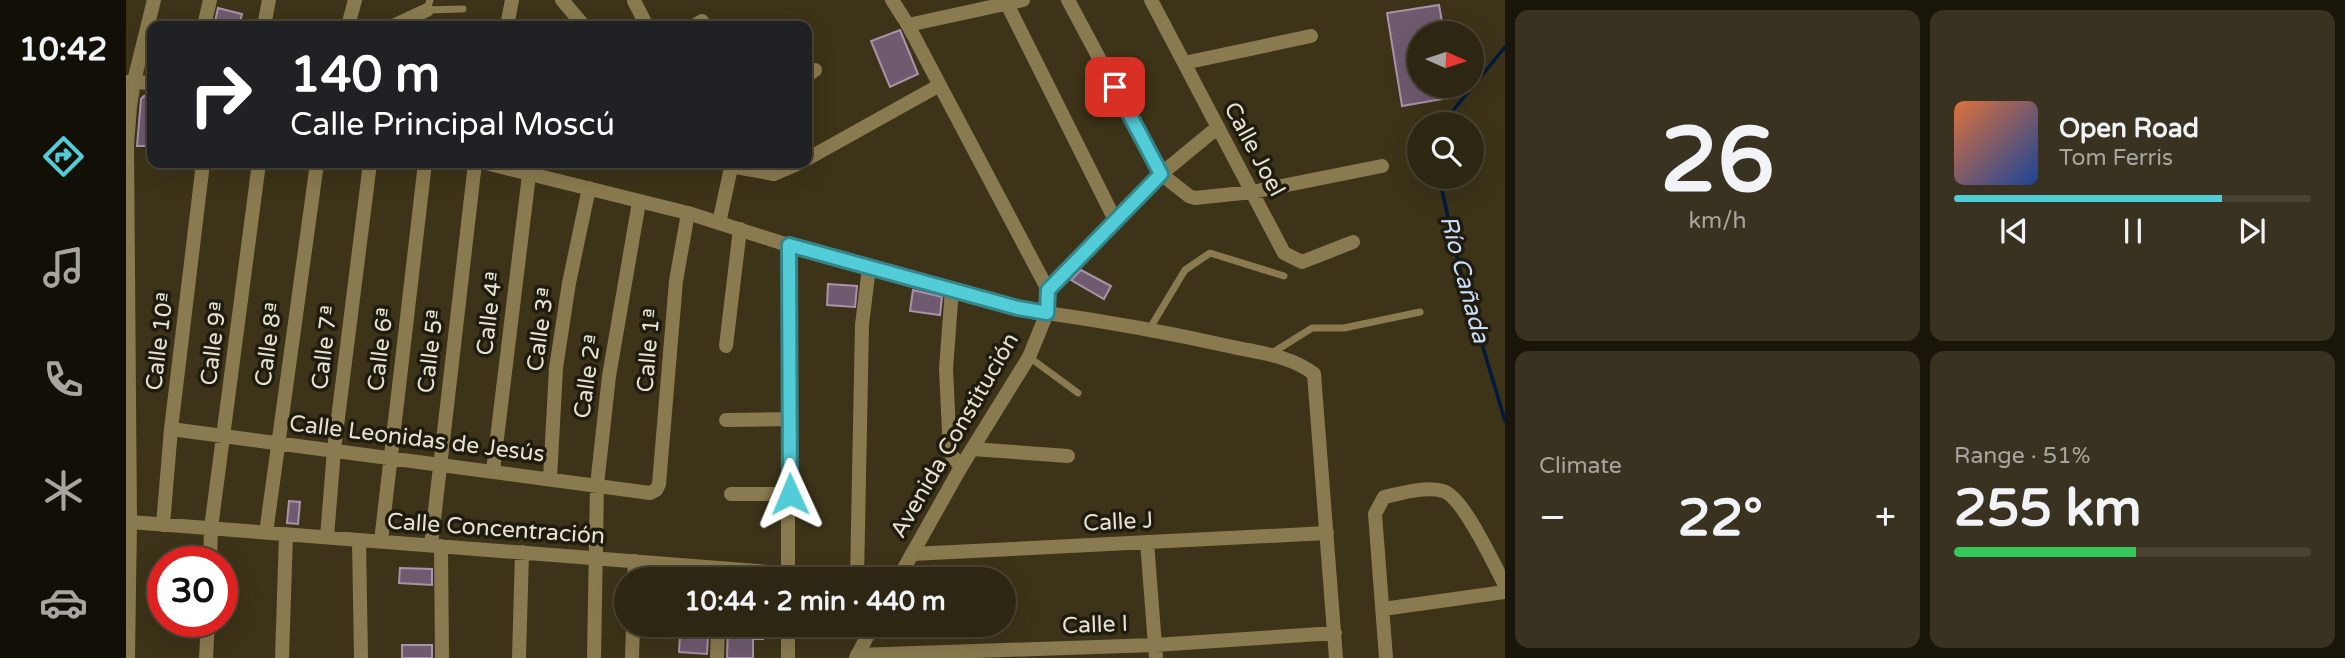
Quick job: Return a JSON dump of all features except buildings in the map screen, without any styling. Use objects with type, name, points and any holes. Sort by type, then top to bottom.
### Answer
[{"type":"street","points":[[148,21],[154,0]]},
{"type":"street","points":[[205,21],[210,0]]},
{"type":"street","points":[[265,21],[269,0]]},
{"type":"street","points":[[349,21],[355,0]]},
{"type":"street","points":[[508,21],[512,0]]},
{"type":"street","points":[[562,0],[580,21]]},
{"type":"street","points":[[892,0],[908,25],[1048,290],[1161,174],[1217,127]]},
{"type":"street","points":[[908,25],[1023,0]]},
{"type":"street","points":[[1068,0],[1161,174],[1189,196],[1195,198],[1252,192],[1381,166]]},
{"type":"street","name":"Calle Joel","points":[[1151,0],[1284,253],[1302,262],[1353,242]]},
{"type":"street","points":[[634,1],[645,21]]},
{"type":"street","points":[[1006,2],[1115,220]]},
{"type":"street","points":[[402,21],[429,5]]},
{"type":"street","points":[[128,658],[130,522],[127,145],[130,82],[147,24]]},
{"type":"street","points":[[1184,63],[1311,36]]},
{"type":"street","points":[[812,156],[938,86]]},
{"type":"street","name":"Calle 10ª","points":[[163,525],[171,429],[202,168]]},
{"type":"street","name":"Calle 9ª","points":[[210,546],[258,168]]},
{"type":"street","name":"Calle 8ª","points":[[265,533],[316,168]]},
{"type":"street","name":"Calle 7ª","points":[[327,537],[334,450],[369,168]]},
{"type":"street","name":"Calle 6ª","points":[[382,541],[424,168]]},
{"type":"street","name":"Calle 5ª","points":[[442,658],[436,546],[440,464],[474,168]]},
{"type":"street","points":[[504,168],[688,213],[789,245],[1018,308],[1150,328],[1302,365],[1314,374],[1336,658]]},
{"type":"street","points":[[529,175],[535,168]]},
{"type":"street","points":[[719,223],[730,168]]},
{"type":"street","points":[[748,168],[774,174],[788,168]]},
{"type":"street","name":"Calle 4ª","points":[[493,471],[529,175]]},
{"type":"street","name":"Calle 3ª","points":[[550,479],[556,368],[569,283],[589,188]]},
{"type":"street","name":"Calle 2ª","points":[[594,658],[597,485],[609,376],[639,202]]},
{"type":"street","name":"Calle 1ª","points":[[656,490],[659,484],[676,281],[688,213]]},
{"type":"street","points":[[726,346],[740,229]]},
{"type":"street","points":[[788,567],[789,245]]},
{"type":"street","points":[[858,567],[862,325],[869,267]]},
{"type":"street","points":[[952,289],[946,369],[950,453],[961,467]]},
{"type":"street","name":"Avenida Constitución","points":[[905,567],[961,467],[1029,357],[1047,313],[1048,290]]},
{"type":"street","points":[[726,420],[788,419]]},
{"type":"street","name":"Calle Leonidas de Jesús","points":[[171,429],[650,493],[656,490]]},
{"type":"street","points":[[972,449],[1068,456]]},
{"type":"street","points":[[1387,658],[1375,514],[1384,497],[1422,489],[1446,491],[1460,503],[1505,585]]},
{"type":"street","points":[[731,494],[790,494]]},
{"type":"street","name":"Calle Concentración","points":[[130,522],[635,561],[674,567]]},
{"type":"street","name":"Calle J","points":[[912,554],[1327,533]]},
{"type":"street","points":[[282,658],[286,534]]},
{"type":"street","points":[[359,540],[361,658]]},
{"type":"street","points":[[1147,542],[1155,651]]},
{"type":"street","points":[[519,658],[522,552]]},
{"type":"street","points":[[635,561],[635,567]]},
{"type":"street","points":[[1383,609],[1505,592]]},
{"type":"street","name":"Calle I","points":[[857,657],[1155,651],[1335,633]]},
{"type":"street","points":[[206,658],[207,637]]},
{"type":"street","points":[[632,658],[633,637]]},
{"type":"street","points":[[717,658],[718,637]]},
{"type":"street","points":[[788,637],[788,658]]},
{"type":"street","points":[[857,657],[867,637]]},
{"type":"lane","points":[[429,5],[463,9]]},
{"type":"lane","points":[[1150,328],[1185,270],[1210,253],[1284,276]]},
{"type":"lane","points":[[1269,355],[1312,328],[1344,328],[1420,312]]},
{"type":"lane","points":[[1029,357],[1077,393]]},
{"type":"waterway","name":"Río Cañada","points":[[1452,112],[1505,47]]},
{"type":"waterway","name":"Río Cañada","points":[[1442,189],[1460,270],[1505,421]]},
{"type":"route","points":[[790,494],[789,245],[1018,308],[1047,313],[1048,290],[1161,174],[1115,87]]}]
